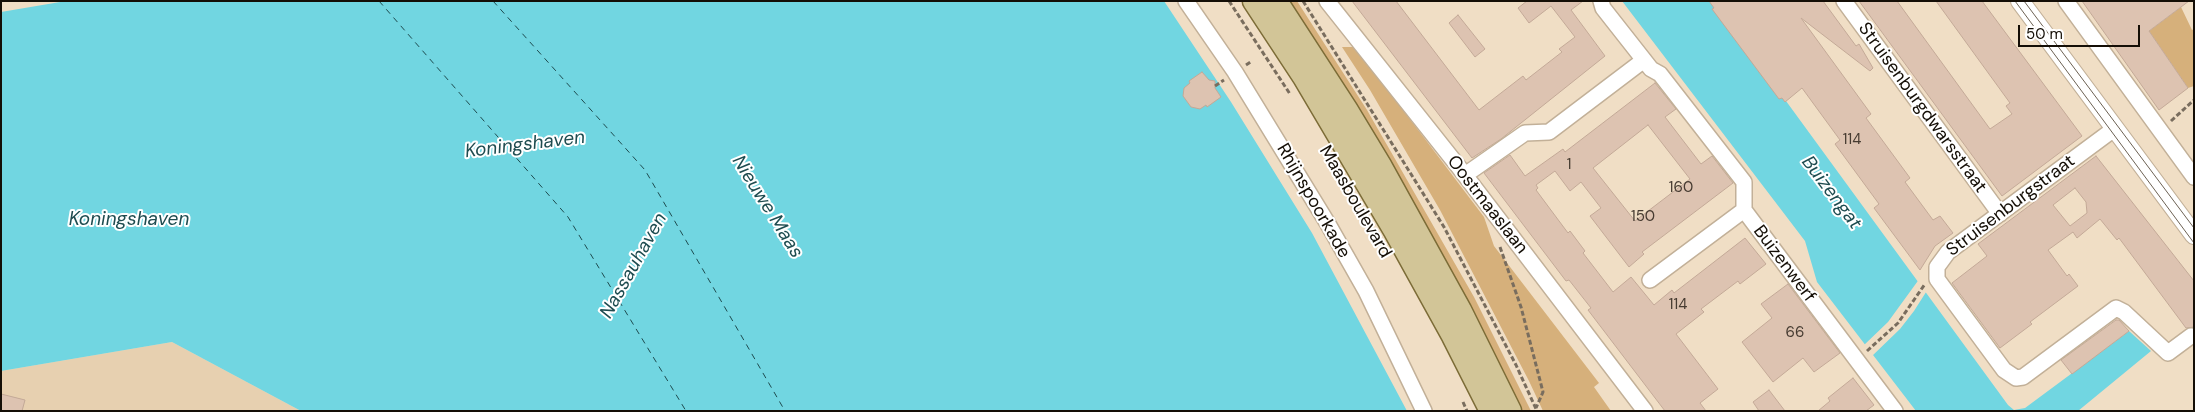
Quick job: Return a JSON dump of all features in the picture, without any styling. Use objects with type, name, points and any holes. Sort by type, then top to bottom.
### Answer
[{"type":"main road","name":"Maasboulevard","points":[[1254,1],[1304,77],[1395,231],[1454,336],[1490,411]]},
{"type":"main road","points":[[1276,1],[1346,109],[1386,176],[1460,310],[1510,411]]},
{"type":"street","name":"Rhijnspoorkade","points":[[1186,1],[1235,72],[1310,194],[1366,291],[1424,411]]},
{"type":"street","name":"Oostmaaslaan","points":[[1327,1],[1465,175],[1645,411]]},
{"type":"street","points":[[1602,1],[1604,8],[1651,69],[1660,74],[1744,182],[1744,210]]},
{"type":"street","name":"Struisenburgdwarsstraat","points":[[1844,1],[2000,214]]},
{"type":"street","points":[[2020,1],[2194,235]]},
{"type":"street","points":[[2066,1],[2194,177]]},
{"type":"street","points":[[1465,175],[1525,133],[1549,132],[1644,60]]},
{"type":"street","name":"Struisenburgstraat","points":[[2114,129],[1948,252],[1940,262],[1936,273],[1939,282],[2008,374],[2016,378],[2023,377],[2116,308],[2124,312],[2168,353],[2191,336]]},
{"type":"street","name":"Buizenwerf","points":[[1650,280],[1744,210],[1895,411]]},
{"type":"path","points":[[1229,1],[1292,98]]},
{"type":"path","points":[[1303,1],[1444,227],[1516,365],[1536,410]]},
{"type":"path","points":[[2160,131],[2194,100]]},
{"type":"path","points":[[1498,240],[1521,307],[1543,392],[1536,410]]},
{"type":"path","points":[[1864,354],[1894,327],[1927,280]]},
{"type":"path","points":[[1460,396],[1467,411]]},
{"type":"shaded area","points":[[1287,1],[1297,1],[1367,110],[1474,297],[1531,411],[1521,411]]},
{"type":"shaded area","points":[[2181,7],[2192,30],[2194,29],[2194,86],[2188,88],[2149,31]]},
{"type":"shaded area","points":[[1342,47],[1353,47],[1360,53],[1484,217],[1494,246],[1599,383],[1594,387],[1611,411],[1543,411],[1440,210],[1370,90]]},
{"type":"shaded area","points":[[172,342],[301,411],[1,411],[1,371]]},
{"type":"water","points":[[66,1],[1164,1],[1231,102],[1312,233],[1407,411],[301,411],[172,342],[1,371],[1,12]]},
{"type":"water","name":"Buizengat","points":[[1622,1],[1713,1],[2008,405],[2014,410],[2025,408],[2129,331],[2151,351],[2078,411],[1916,411],[1817,282],[1805,241]]},
{"type":"pier","points":[[1920,278],[1928,289],[1900,329],[1871,357],[1863,346],[1888,322]]},
{"type":"building","points":[[1352,1],[1396,1],[1479,110],[1523,76],[1526,80],[1562,52],[1559,49],[1575,37],[1551,6],[1529,23],[1518,8],[1527,1],[1583,1],[1571,10],[1605,56],[1501,139],[1472,158]]},
{"type":"building","points":[[1709,1],[1823,1],[1856,46],[1859,44],[1873,68],[1870,71],[1801,18],[1871,114],[1866,118],[1910,178],[1905,182],[1933,220],[1940,216],[1953,233],[1935,246],[1920,270],[1874,208],[1879,204],[1835,144],[1840,140],[1802,88],[1785,102],[1782,98],[1779,99],[1712,9],[1714,8]]},
{"type":"building","points":[[1859,1],[1897,1],[1990,129],[2012,114],[2006,106],[2010,103],[1936,1],[1982,1],[2082,136],[2002,196]]},
{"type":"building","points":[[2082,1],[2189,1],[2149,31],[2188,88],[2159,110]]},
{"type":"building","points":[[1458,15],[1485,49],[1475,57],[1449,23]]},
{"type":"building","points":[[1202,72],[1209,80],[1215,81],[1215,88],[1221,97],[1207,107],[1206,105],[1200,109],[1191,107],[1183,96],[1184,88],[1190,83],[1189,81]]},
{"type":"building","points":[[1655,83],[1676,109],[1665,117],[1701,164],[1712,156],[1733,183],[1642,252],[1644,254],[1629,267],[1590,216],[1601,208],[1581,182],[1570,191],[1555,171],[1536,185],[1538,188],[1536,190],[1568,233],[1570,231],[1585,251],[1583,253],[1613,292],[1631,277],[1654,305],[1672,290],[1674,293],[1745,238],[1766,264],[1740,284],[1738,281],[1701,309],[1704,312],[1676,334],[1718,389],[1700,403],[1706,411],[1665,411],[1588,310],[1591,308],[1569,280],[1566,281],[1484,173],[1510,155],[1525,176],[1563,149],[1565,152]],"holes":[[[1648,125],[1690,179],[1635,221],[1593,168]]]},
{"type":"building","points":[[2096,156],[2194,281],[2194,327],[2186,328],[2119,238],[2117,240],[2100,219],[2077,238],[2073,232],[2048,250],[2067,276],[2069,274],[2078,286],[2030,322],[2032,324],[2000,348],[1952,283],[1987,256],[1978,244]],"holes":[[[2075,188],[2086,202],[2087,213],[2070,226],[2053,205]]]},
{"type":"building","points":[[1788,284],[1840,353],[1814,372],[1803,358],[1773,382],[1742,342],[1772,318],[1761,304]]},
{"type":"building","points":[[2116,320],[2119,320],[2129,331],[2072,374],[2061,360]]},
{"type":"building","points":[[1853,378],[1874,405],[1866,411],[1818,411],[1830,401],[1828,398]]},
{"type":"building","points":[[1769,390],[1785,411],[1759,411],[1753,402]]},
{"type":"building","points":[[1,394],[25,400],[22,411],[1,411]]},
{"type":"ferry route","points":[[379,1],[568,217],[686,411]]},
{"type":"ferry route","points":[[493,1],[645,170],[785,411]]},
{"type":"tram line","points":[[2015,1],[2194,243]]},
{"type":"tram line","points":[[2024,1],[2194,228]]},
{"type":"water label","name":"Koningshaven","points":[[525,145]]},
{"type":"water label","name":"Nieuwe Maas","points":[[767,207]]},
{"type":"water label","name":"Koningshaven","points":[[129,220]]},
{"type":"water label","name":"Nassauhaven","points":[[634,266]]}]
